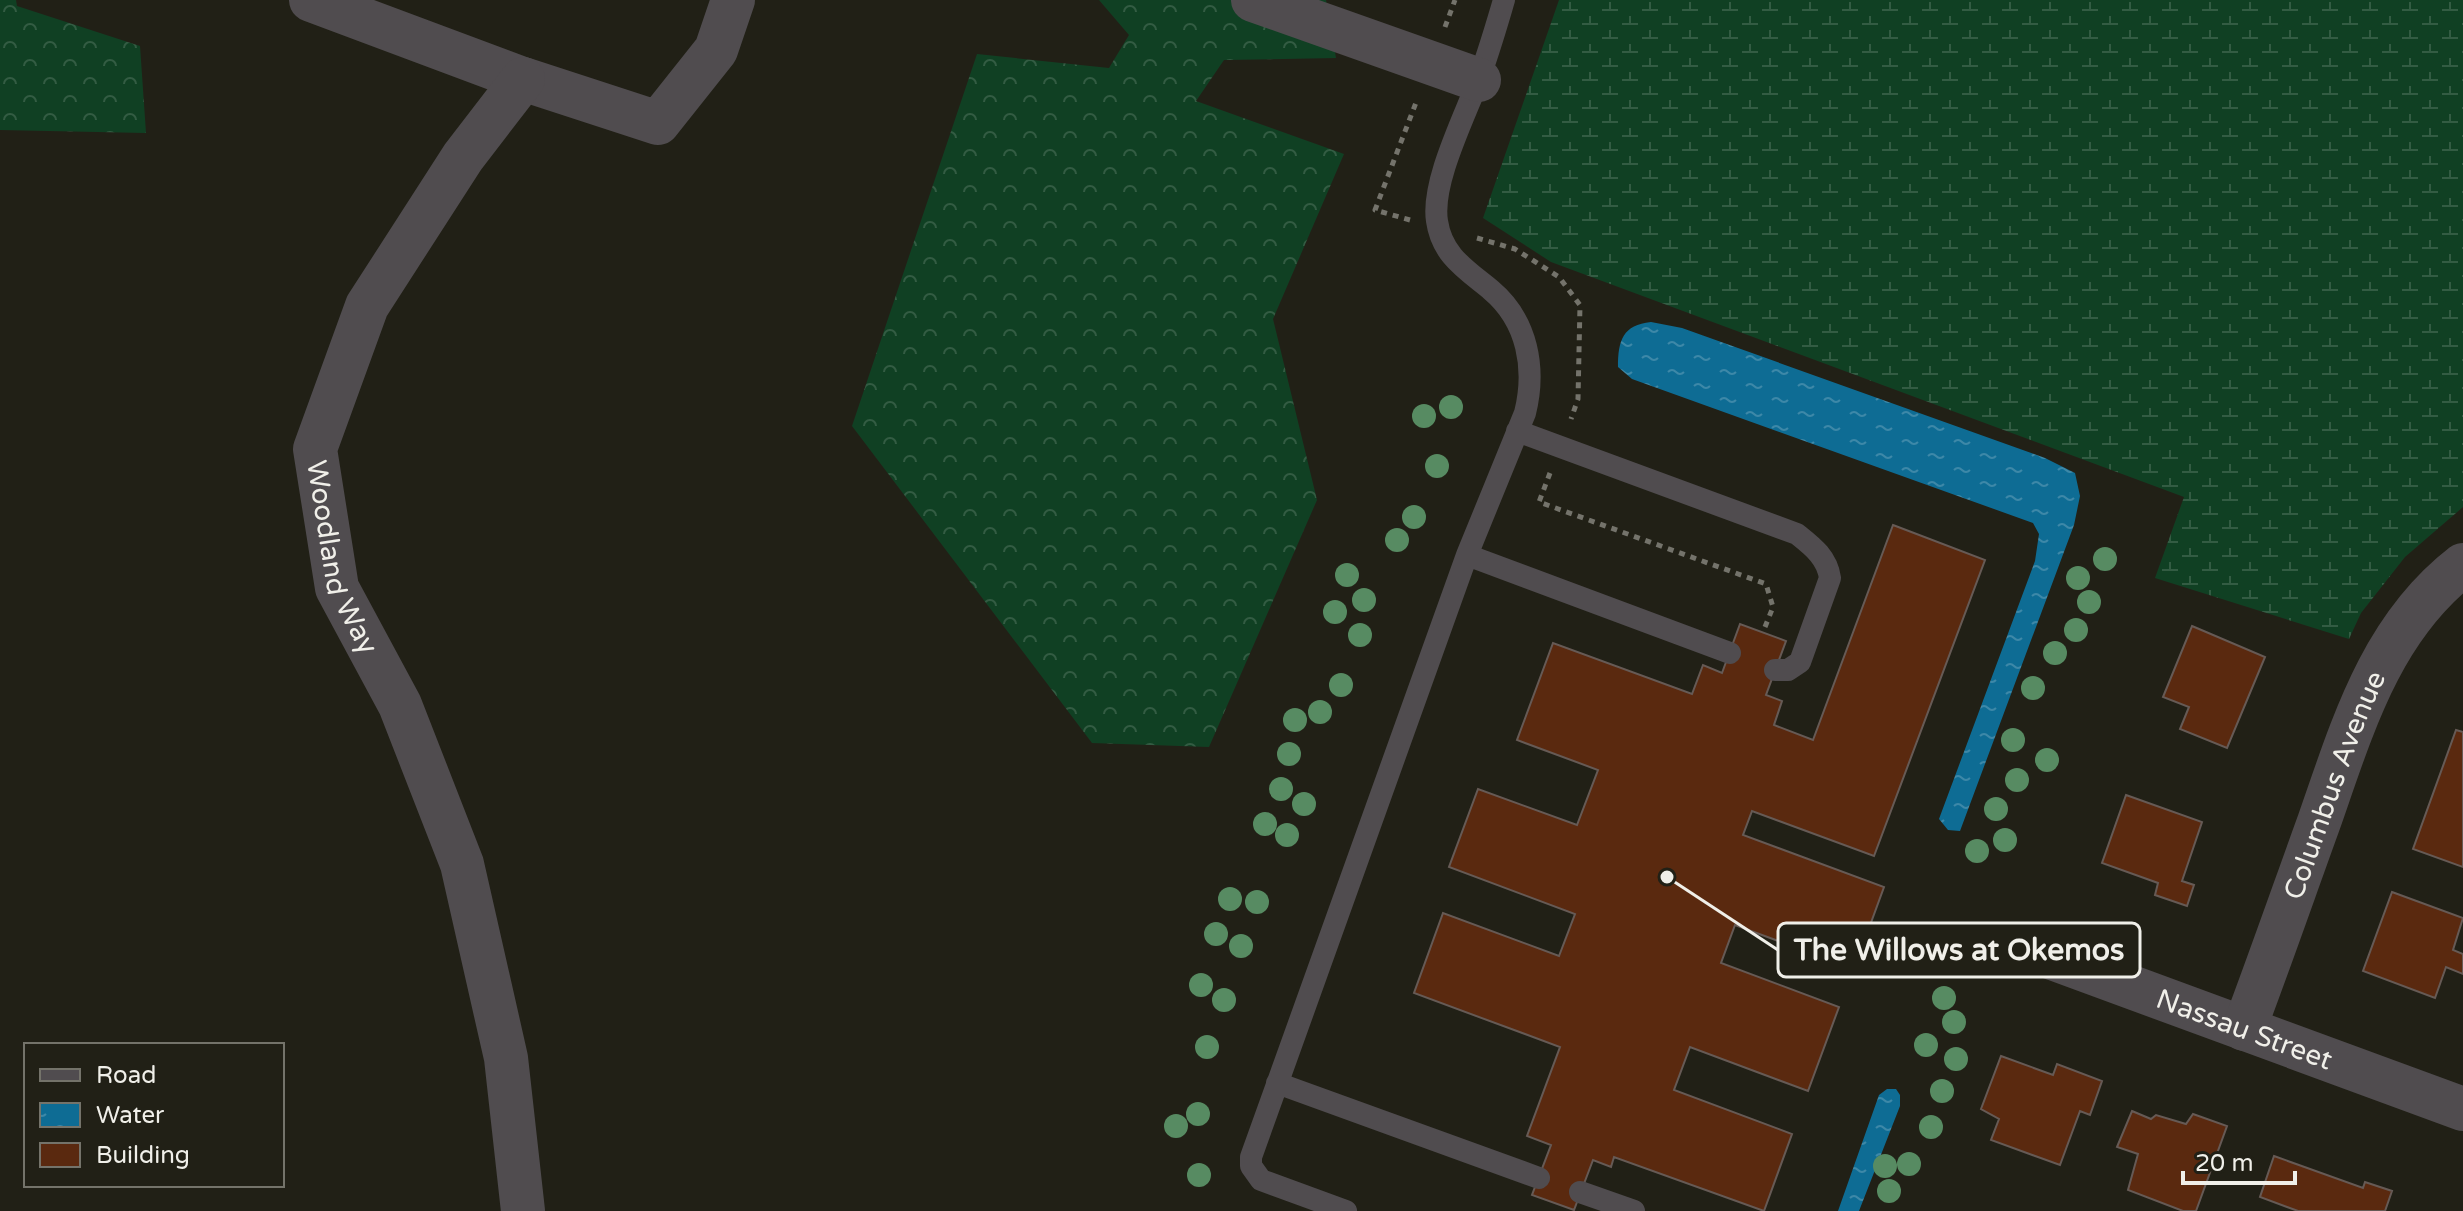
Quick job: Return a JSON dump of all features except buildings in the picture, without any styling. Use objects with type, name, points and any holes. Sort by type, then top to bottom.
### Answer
[{"type":"street","points":[[311,0],[523,79],[658,123],[716,50],[733,0]]},
{"type":"street","points":[[1253,0],[1479,80]]},
{"type":"street","name":"Woodland Way","points":[[523,79],[463,157],[367,306],[315,449],[337,588],[400,705],[462,864],[506,1058],[523,1211]]},
{"type":"street","name":"Columbus Avenue","points":[[2244,1029],[2361,702],[2400,631],[2426,599],[2463,565]]},
{"type":"street","name":"Nassau Street","points":[[2025,948],[2463,1109]]},
{"type":"lane","points":[[1346,1211],[1261,1180],[1251,1166],[1253,1148],[1467,555],[1530,394],[1529,355],[1521,332],[1509,310],[1493,291],[1465,272],[1448,252],[1436,217],[1440,183],[1479,80],[1504,0]]},
{"type":"lane","points":[[1517,431],[1797,534],[1818,551],[1829,568],[1830,578],[1800,662],[1788,670],[1775,670]]},
{"type":"lane","points":[[1467,555],[1730,653]]},
{"type":"lane","points":[[1277,1083],[1539,1178]]},
{"type":"lane","points":[[1580,1192],[1634,1211]]},
{"type":"green space","points":[[0,0],[16,0],[17,6],[140,46],[146,133],[0,130]]},
{"type":"green space","points":[[1099,0],[1326,0],[1336,58],[1224,60],[1196,101],[1344,154],[1273,319],[1317,500],[1209,747],[1092,743],[852,426],[977,54],[1109,68],[1129,35]]},
{"type":"green space","points":[[1559,0],[2463,0],[2463,507],[2405,557],[2361,613],[2349,639],[2155,578],[2184,497],[1551,262],[1483,218]]},
{"type":"water","points":[[1651,322],[1682,328],[2045,458],[2075,473],[2080,496],[2074,525],[1960,831],[1948,830],[1939,819],[2035,561],[2039,534],[2033,523],[1632,379],[1618,367],[1621,342],[1634,326]]},
{"type":"water","points":[[1887,1089],[1896,1089],[1900,1095],[1900,1106],[1859,1211],[1838,1211],[1879,1095]]},
{"type":"place","name":"The Willows at Okemos","points":[[1667,877]]}]
